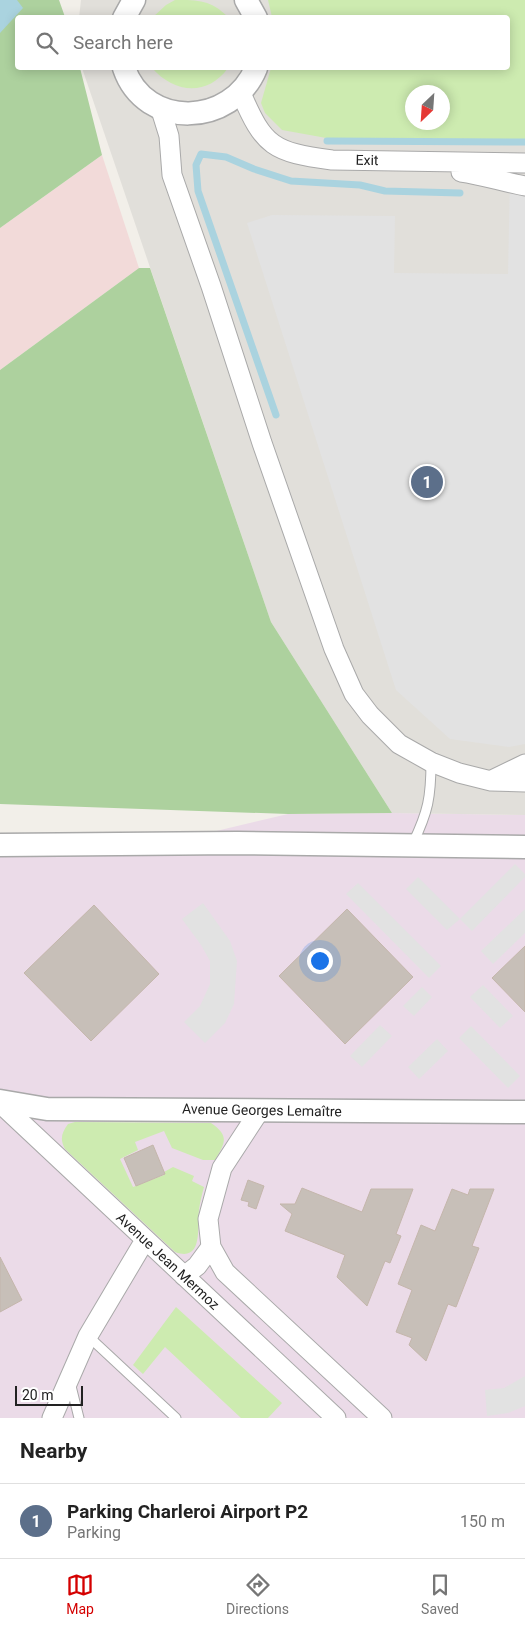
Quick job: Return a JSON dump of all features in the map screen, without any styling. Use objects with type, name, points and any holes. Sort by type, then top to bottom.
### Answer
[{"type":"street","points":[[246,0],[254,15]]},
{"type":"street","points":[[125,70],[134,86],[146,98],[160,107],[181,113],[203,113],[223,106],[241,93],[255,70]]},
{"type":"street","name":"Exit","points":[[241,93],[253,122],[260,132],[281,150],[300,156],[332,160],[525,163]]},
{"type":"street","points":[[160,107],[169,136],[172,176],[334,649],[354,694],[370,715],[399,744],[431,762],[459,773],[491,780],[525,782]]},
{"type":"street","points":[[374,160],[486,176],[525,186]]},
{"type":"street","points":[[491,780],[525,764]]},
{"type":"street","points":[[3,847],[237,843],[525,847]]},
{"type":"street","name":"Avenue Georges Lemaître","points":[[0,1102],[47,1109],[525,1112]]},
{"type":"street","name":"Avenue Jean Mermoz","points":[[0,1102],[336,1418]]},
{"type":"street","points":[[260,1110],[222,1168],[208,1219],[211,1247],[226,1272],[382,1418]]},
{"type":"street","points":[[52,1418],[88,1336],[145,1240]]},
{"type":"street","points":[[184,1276],[197,1266],[211,1247]]},
{"type":"lane","points":[[412,846],[424,820],[431,791],[431,762]]},
{"type":"lane","points":[[88,1336],[176,1418]]},
{"type":"lane","points":[[69,1377],[79,1418]]},
{"type":"shaded area","points":[[81,0],[525,0],[525,815],[392,813],[271,622],[83,70],[510,70],[510,15],[79,15]]},
{"type":"shaded area","points":[[102,155],[139,268],[0,370],[0,228]]},
{"type":"shaded area","points":[[510,176],[525,176],[525,744],[509,747],[450,739],[396,690],[247,223],[272,215],[395,216],[394,273],[508,274]]},
{"type":"shaded area","points":[[288,814],[525,815],[525,1418],[0,1418],[0,845],[166,843]]},
{"type":"shaded area","points":[[515,864],[525,874],[525,877],[472,931],[460,919]]},
{"type":"shaded area","points":[[418,877],[460,919],[447,930],[406,889]]},
{"type":"shaded area","points":[[358,883],[441,966],[429,978],[346,894]]},
{"type":"shaded area","points":[[203,903],[230,941],[237,961],[234,1004],[225,1023],[205,1043],[184,1022],[200,1006],[210,984],[210,961],[182,919]]},
{"type":"shaded area","points":[[525,909],[525,933],[493,964],[481,951]]},
{"type":"shaded area","points":[[483,985],[513,1016],[500,1028],[470,997]]},
{"type":"shaded area","points":[[422,987],[432,997],[414,1016],[403,1006]]},
{"type":"shaded area","points":[[380,1025],[392,1036],[362,1067],[350,1056]]},
{"type":"shaded area","points":[[471,1026],[520,1076],[508,1088],[459,1038]]},
{"type":"shaded area","points":[[437,1039],[448,1051],[419,1079],[408,1067]]},
{"type":"shaded area","points":[[525,1376],[525,1406],[508,1413],[487,1416],[485,1390],[504,1388]]},
{"type":"green space","points":[[0,0],[59,0],[64,15],[15,15],[15,70],[81,70],[102,155],[0,228]]},
{"type":"green space","points":[[175,0],[204,2],[216,7],[226,15],[155,15]]},
{"type":"green space","points":[[268,0],[525,0],[525,139],[343,141],[282,130],[265,113],[261,103],[270,70],[510,70],[510,15],[272,15]]},
{"type":"green space","points":[[154,70],[226,70],[210,84],[201,87],[180,87],[170,83]]},
{"type":"green space","points":[[139,268],[150,268],[271,622],[392,813],[288,814],[0,804],[0,370]]},
{"type":"green space","points":[[75,1122],[211,1123],[221,1132],[224,1140],[215,1160],[203,1160],[172,1148],[164,1131],[135,1142],[138,1150],[120,1159],[133,1187],[164,1175],[164,1172],[173,1167],[194,1176],[192,1181],[204,1187],[199,1210],[197,1241],[195,1248],[191,1252],[184,1254],[175,1252],[65,1149],[62,1142],[63,1134],[68,1124]]},
{"type":"green space","points":[[176,1307],[282,1403],[268,1418],[241,1418],[165,1347],[143,1374],[133,1365]]},
{"type":"water","points":[[0,0],[17,0],[23,8],[0,33]]},
{"type":"building","points":[[94,905],[159,974],[91,1041],[24,973]]},
{"type":"building","points":[[347,909],[413,977],[345,1044],[279,976]]},
{"type":"building","points":[[525,946],[525,1012],[492,978]]},
{"type":"building","points":[[153,1145],[165,1174],[136,1186],[124,1158]]},
{"type":"building","points":[[248,1180],[264,1186],[256,1209],[248,1206],[249,1202],[241,1200]]},
{"type":"building","points":[[302,1188],[362,1212],[371,1189],[413,1189],[396,1234],[401,1236],[390,1263],[385,1261],[367,1306],[337,1277],[345,1255],[285,1231],[292,1214],[280,1204],[295,1204]]},
{"type":"building","points":[[452,1189],[468,1195],[470,1189],[494,1189],[472,1246],[479,1248],[456,1307],[448,1304],[426,1361],[409,1345],[412,1338],[396,1332],[412,1290],[398,1284],[421,1225],[435,1231]]},
{"type":"building","points":[[0,1257],[22,1300],[0,1312]]},
{"type":"waterway","points":[[327,141],[525,142]]},
{"type":"waterway","points":[[276,415],[198,191],[196,165],[201,154],[226,157],[254,169],[291,181],[360,185],[385,191],[460,193]]},
{"type":"place","name":"Parking Charleroi Airport P2","points":[[427,482]]}]
